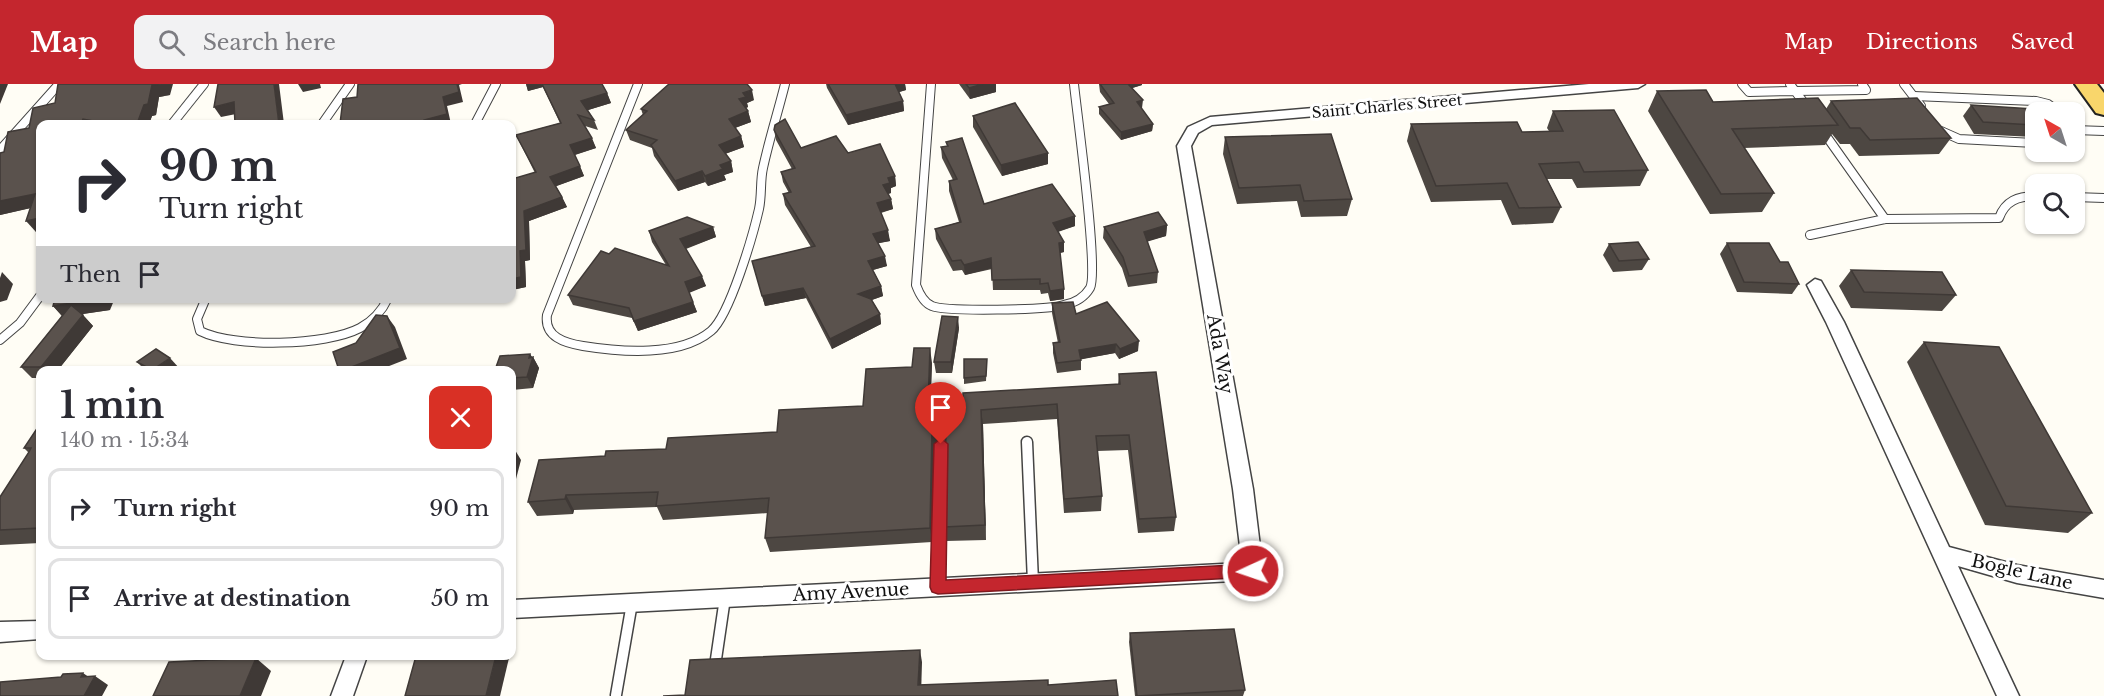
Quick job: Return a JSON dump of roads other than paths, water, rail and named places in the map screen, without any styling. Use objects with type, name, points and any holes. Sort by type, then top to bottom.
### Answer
[{"type":"main road","points":[[2086,84],[2104,108]]},
{"type":"street","name":"Saint Charles Street","points":[[1184,146],[1185,137],[1210,121],[1638,84]]},
{"type":"street","name":"Ada Way","points":[[1184,146],[1243,489],[1252,562]]},
{"type":"street","points":[[1815,285],[1835,322],[2008,696]]},
{"type":"street","name":"Bogle Lane","points":[[1941,553],[2017,574],[2104,589]]},
{"type":"street","name":"Amy Avenue","points":[[516,609],[1253,571],[1252,562]]},
{"type":"street","points":[[0,632],[36,630]]},
{"type":"street","points":[[342,696],[355,660]]},
{"type":"lane","points":[[0,150],[59,84]]},
{"type":"lane","points":[[175,120],[204,84]]},
{"type":"lane","points":[[325,120],[350,84]]},
{"type":"lane","points":[[477,120],[496,84]]},
{"type":"lane","points":[[638,84],[590,214],[547,315],[546,323],[552,335],[571,344],[600,350],[663,350],[690,343],[718,324],[730,302],[745,244],[759,208],[762,170],[785,84]]},
{"type":"lane","points":[[931,84],[916,285],[919,294],[930,306],[952,310],[1062,306],[1081,299],[1091,287],[1092,251],[1074,84]]},
{"type":"lane","points":[[1742,84],[1749,92],[1866,90],[1862,84]]},
{"type":"lane","points":[[1790,84],[1885,219]]},
{"type":"lane","points":[[1904,84],[1927,114]]},
{"type":"lane","points":[[1914,96],[2040,102]]},
{"type":"lane","points":[[1934,123],[1941,131],[1959,139],[2025,142]]},
{"type":"lane","points":[[2085,131],[2104,131]]},
{"type":"lane","points":[[1810,235],[1885,219],[1999,218],[2002,208],[2020,195],[2025,195]]},
{"type":"lane","points":[[2085,197],[2104,198]]},
{"type":"lane","points":[[0,340],[20,323],[36,301]]},
{"type":"lane","points":[[204,303],[197,319],[200,331],[213,338],[246,340],[340,336],[374,320],[385,303]]},
{"type":"lane","points":[[1027,442],[1033,582]]},
{"type":"lane","points":[[938,587],[941,444]]},
{"type":"lane","points":[[715,666],[725,598]]},
{"type":"lane","points":[[616,695],[632,603]]}]
